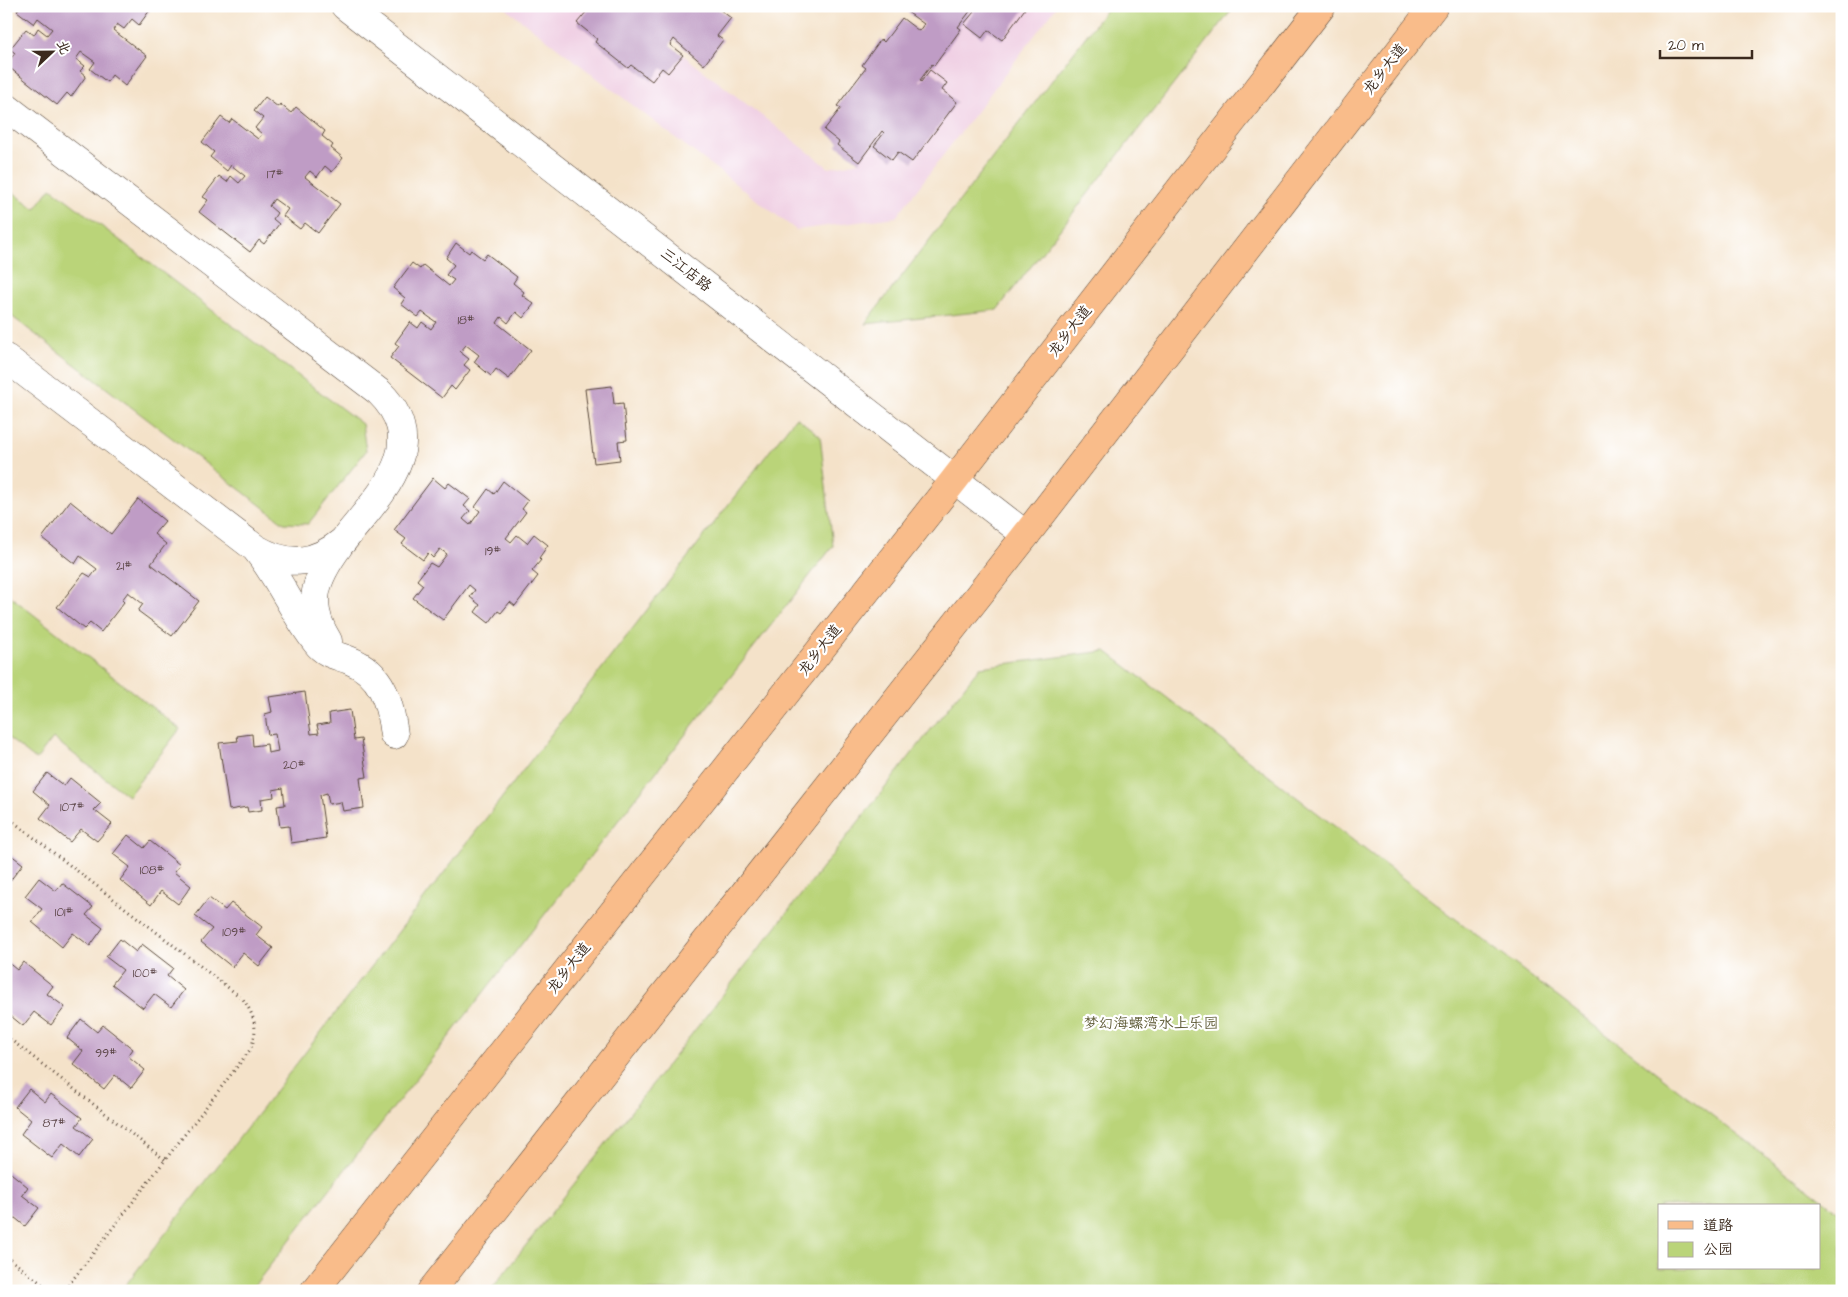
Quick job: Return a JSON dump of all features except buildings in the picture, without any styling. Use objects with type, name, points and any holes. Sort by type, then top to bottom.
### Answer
[{"type":"main road","name":"龙乡大道","points":[[314,1291],[955,479],[1322,6]]},
{"type":"main road","name":"龙乡大道","points":[[431,1291],[1026,535],[1434,6]]},
{"type":"street","name":"三江店路","points":[[345,6],[1026,535]]},
{"type":"street","points":[[6,108],[386,399],[396,416],[401,431],[402,446],[399,463],[390,480],[320,574],[315,605],[320,625],[329,642],[350,660],[369,672],[384,691],[390,709],[394,734]]},
{"type":"street","points":[[6,358],[255,548],[280,560],[294,562],[318,558],[344,541]]},
{"type":"street","points":[[255,548],[317,644],[332,655],[350,660]]},
{"type":"path","points":[[6,816],[243,999],[252,1013],[256,1036],[250,1050],[64,1291]]},
{"type":"path","points":[[6,1036],[165,1160]]},
{"type":"path","points":[[6,1256],[51,1291]]},
{"type":"shaded area","points":[[503,6],[581,6],[587,11],[577,23],[597,39],[595,42],[628,68],[631,65],[652,81],[662,68],[669,73],[683,55],[829,168],[859,162],[882,131],[884,133],[875,147],[892,160],[898,152],[912,162],[957,102],[942,90],[947,83],[931,70],[921,82],[920,80],[961,30],[958,27],[971,10],[974,12],[965,24],[982,37],[988,30],[1002,40],[1027,6],[1057,6],[896,217],[796,230]]},
{"type":"green space","points":[[1109,6],[1235,6],[997,310],[865,324]]},
{"type":"green space","points":[[6,187],[35,209],[51,188],[362,424],[366,451],[308,524],[284,523],[6,312]]},
{"type":"green space","points":[[796,417],[820,436],[833,546],[250,1291],[121,1291]]},
{"type":"green space","points":[[6,593],[180,729],[128,796],[53,738],[36,760],[6,736]]},
{"type":"green space","name":"梦幻海螺湾水上乐园","points":[[1106,651],[1842,1215],[1842,1291],[490,1291],[980,667]]}]
